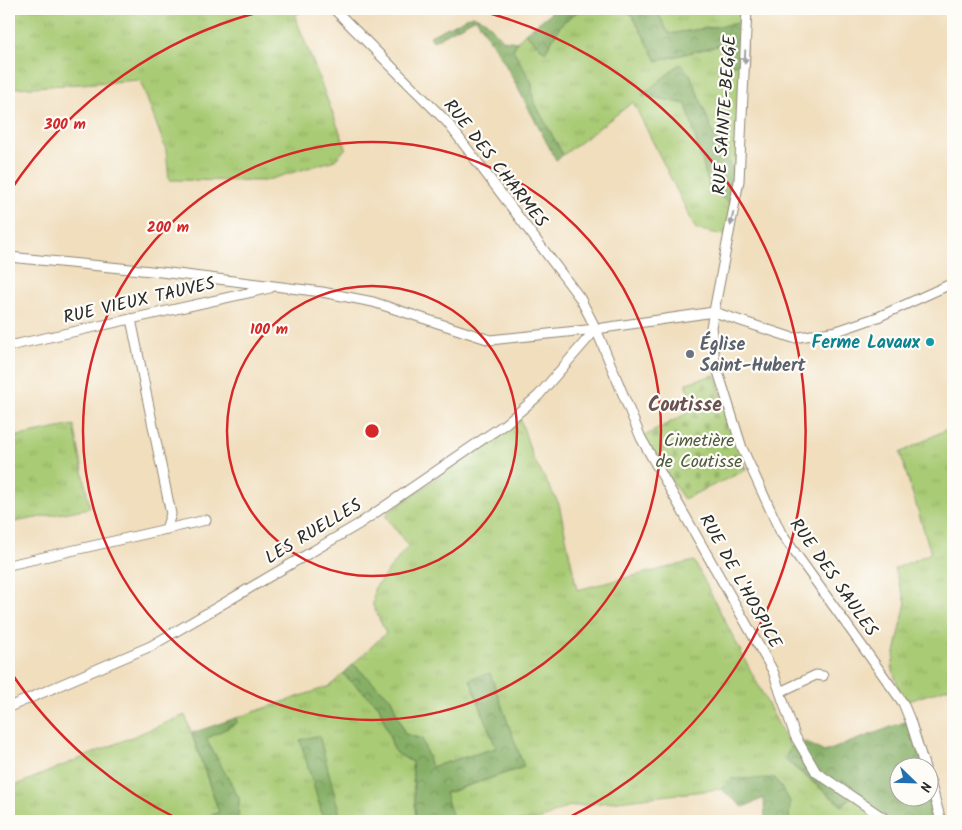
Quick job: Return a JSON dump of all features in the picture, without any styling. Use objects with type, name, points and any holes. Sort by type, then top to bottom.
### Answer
[{"type":"street","name":"RUE DES CHARMES","points":[[334,9],[447,122],[580,298],[596,329]]},
{"type":"street","name":"RUE SAINTE-BEGGE","points":[[714,312],[739,181],[746,9]]},
{"type":"street","name":"RUE VIEUX TAUVES","points":[[9,256],[322,292],[373,302],[490,340],[596,329],[714,312]]},
{"type":"street","points":[[714,312],[793,338],[837,331],[878,317],[953,283]]},
{"type":"street","name":"RUE VIEUX TAUVES","points":[[9,346],[276,286]]},
{"type":"street","name":"RUE DES SAULES","points":[[714,312],[711,327],[715,362],[742,448],[781,533],[903,704],[922,758]]},
{"type":"street","points":[[131,319],[171,514],[166,529]]},
{"type":"street","name":"RUE DE L'HOSPICE","points":[[596,329],[642,438],[773,672],[795,736],[816,772],[888,821]]},
{"type":"street","name":"LES RUELLES","points":[[9,707],[151,646],[359,524],[505,424],[538,396],[596,329]]},
{"type":"street","points":[[9,565],[206,520]]},
{"type":"street","points":[[780,692],[816,675],[823,676]]},
{"type":"street","points":[[937,808],[941,821]]},
{"type":"green space","points":[[9,9],[304,9],[295,16],[346,148],[335,160],[264,181],[169,180],[166,150],[140,80],[18,88],[9,86]]},
{"type":"green space","points":[[549,9],[581,9],[562,23],[545,52],[525,33],[551,13]]},
{"type":"green space","points":[[581,9],[624,9],[632,15],[657,61],[725,44],[745,63],[739,181],[717,143],[690,74],[680,64],[643,95],[686,104],[710,189],[734,206],[728,236],[696,229],[633,102],[563,155],[533,100],[532,83],[513,50],[525,33],[545,52],[562,23]]},
{"type":"green space","points":[[624,9],[656,9],[669,34],[746,22],[745,63],[728,66],[724,44],[657,61],[632,15]]},
{"type":"green space","points":[[656,9],[747,9],[746,22],[669,34]]},
{"type":"green space","points":[[473,15],[486,21],[503,40],[517,42],[513,50],[532,83],[533,100],[563,155],[556,160],[504,62],[476,18],[433,41],[430,36]]},
{"type":"green space","points":[[680,64],[690,74],[717,143],[739,181],[734,206],[710,189],[686,104],[642,95]]},
{"type":"green space","name":"Cimetière de Coutisse","points":[[715,375],[746,470],[684,499],[641,438],[691,411],[686,383]]},
{"type":"green space","points":[[520,418],[533,458],[559,504],[577,590],[694,561],[790,747],[785,760],[842,806],[851,796],[888,821],[789,821],[789,801],[732,779],[721,789],[566,807],[537,821],[454,821],[444,794],[524,767],[470,680],[496,748],[431,767],[422,739],[405,734],[391,699],[353,664],[386,633],[373,606],[374,589],[408,546],[385,515]]},
{"type":"green space","points":[[74,425],[90,508],[9,523],[9,438]]},
{"type":"green space","points":[[953,426],[953,686],[903,703],[892,667],[906,602],[894,569],[931,553],[900,453]]},
{"type":"green space","points":[[353,664],[391,699],[405,734],[422,739],[431,767],[496,748],[470,679],[490,673],[524,767],[445,793],[454,821],[416,821],[412,762],[395,752],[379,706],[343,674]]},
{"type":"green space","points":[[343,674],[379,706],[395,752],[412,762],[416,821],[238,821],[239,798],[206,739],[236,723],[236,718],[330,686]]},
{"type":"green space","points":[[185,715],[219,812],[196,821],[9,821],[9,788]]},
{"type":"green space","points":[[236,718],[237,723],[206,739],[239,798],[238,821],[196,821],[219,812],[192,733]]},
{"type":"green space","points":[[910,720],[922,758],[890,758],[890,808],[936,808],[939,821],[890,821],[851,796],[843,806],[785,759],[790,747],[806,742],[824,752]]},
{"type":"green space","points":[[319,735],[340,815],[324,821],[300,740]]},
{"type":"green space","points":[[775,778],[790,801],[789,821],[765,821],[764,798],[743,807],[721,789],[731,779]]},
{"type":"place","name":"Ferme Lavaux","points":[[930,342]]},
{"type":"place","name":"Église Saint-Hubert","points":[[690,354]]},
{"type":"district","name":"Coutisse","points":[[685,404]]}]
